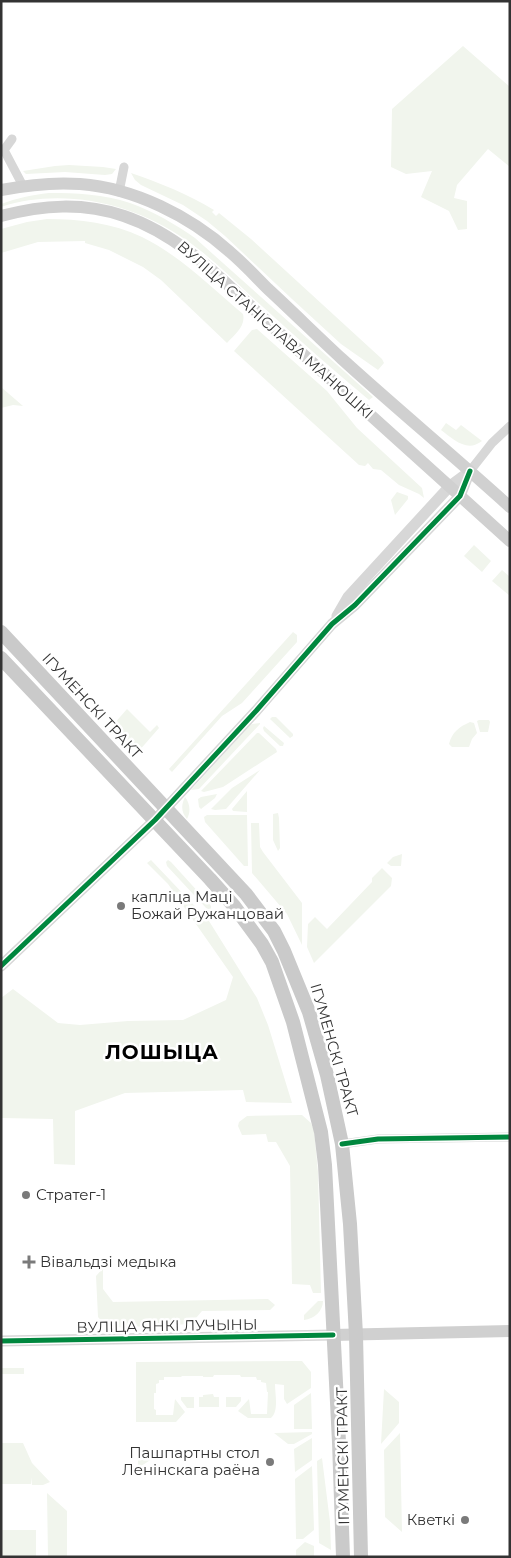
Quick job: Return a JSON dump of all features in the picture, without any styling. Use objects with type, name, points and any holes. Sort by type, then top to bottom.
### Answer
[{"type":"main road","name":"ВУЛІЦА СТАНІСЛАВА МАНЮШКІ","points":[[1,190],[55,183],[82,184],[135,196],[168,210],[200,229],[230,251],[311,330],[510,507]]},
{"type":"main road","name":"ВУЛІЦА СТАНІСЛАВА МАНЮШКІ","points":[[1,216],[26,209],[49,207],[72,206],[97,209],[124,216],[178,243],[213,272],[510,541]]},
{"type":"main road","name":"ІГУМЕНСКІ ТРАКТ","points":[[1,632],[246,894],[274,932],[284,951],[309,1012],[329,1084],[342,1144],[350,1224],[356,1334],[361,1557]]},
{"type":"main road","name":"ІГУМЕНСКІ ТРАКТ","points":[[1,658],[210,878],[249,925],[272,962],[301,1050],[322,1140],[325,1165],[342,1557]]},
{"type":"main road","name":"ВУЛІЦА ЯНКІ ЛУЧЫНЫ","points":[[333,1335],[510,1331]]},
{"type":"street","points":[[12,139],[4,150],[23,186]]},
{"type":"street","points":[[119,192],[124,167]]},
{"type":"street","points":[[332,624],[348,597],[450,486],[470,471],[492,443],[510,426]]},
{"type":"street","points":[[1,966],[155,820],[256,711],[332,624],[355,605],[460,496],[470,471]]},
{"type":"street","points":[[342,1144],[378,1139],[510,1137]]},
{"type":"street","name":"ВУЛІЦА ЯНКІ ЛУЧЫНЫ","points":[[1,1341],[333,1335]]},
{"type":"shaded area","points":[[463,46],[510,87],[510,167],[488,149],[457,185],[454,198],[467,201],[467,229],[458,230],[449,211],[421,197],[432,171],[406,174],[391,167],[392,109]]},
{"type":"shaded area","points":[[69,165],[116,169],[112,174],[105,175],[65,172],[26,174],[23,171]]},
{"type":"shaded area","points":[[131,173],[194,199],[214,210],[212,212],[216,216],[219,213],[251,239],[382,359],[384,363],[378,370],[341,344],[207,221],[183,205],[141,185]]},
{"type":"shaded area","points":[[49,193],[90,195],[120,200],[147,210],[180,228],[195,238],[373,397],[369,400],[302,343],[226,272],[186,240],[166,227],[144,216],[121,208],[73,199],[24,201],[1,207],[1,204],[13,200]]},
{"type":"shaded area","points":[[47,219],[83,221],[108,225],[131,232],[156,244],[194,272],[243,314],[244,318],[241,326],[227,343],[161,280],[143,267],[109,250],[85,243],[85,241],[38,242],[1,253],[1,229]]},
{"type":"shaded area","points":[[257,329],[327,391],[357,428],[422,488],[424,498],[399,485],[381,470],[373,469],[368,463],[365,466],[359,465],[234,351],[252,330]]},
{"type":"shaded area","points":[[1,387],[23,406],[13,405],[1,408]]},
{"type":"shaded area","points":[[446,423],[456,430],[461,425],[482,441],[471,446],[460,443],[441,430]]},
{"type":"shaded area","points":[[397,492],[408,496],[408,499],[395,515],[391,500]]},
{"type":"shaded area","points":[[474,545],[491,561],[482,572],[464,556]]},
{"type":"shaded area","points":[[502,570],[510,577],[510,596],[492,581]]},
{"type":"shaded area","points":[[293,632],[297,635],[297,642],[242,703],[222,716],[172,772],[169,769]]},
{"type":"shaded area","points":[[127,709],[150,732],[157,725],[159,728],[138,752],[113,725]]},
{"type":"shaded area","points":[[276,717],[293,736],[290,738],[270,719]]},
{"type":"shaded area","points":[[489,720],[488,732],[480,732],[477,721]]},
{"type":"shaded area","points":[[470,722],[474,723],[477,733],[469,747],[452,747],[449,744],[454,733]]},
{"type":"shaded area","points":[[260,723],[199,789],[191,790],[249,726]]},
{"type":"shaded area","points":[[264,726],[284,743],[283,746],[280,746],[264,731]]},
{"type":"shaded area","points":[[257,733],[277,752],[223,787],[204,792],[201,791]]},
{"type":"shaded area","points":[[260,770],[226,809],[211,809],[232,788]]},
{"type":"shaded area","points":[[247,791],[247,812],[233,811],[232,809]]},
{"type":"shaded area","points":[[217,794],[215,798],[201,809],[199,807],[198,799]]},
{"type":"shaded area","points":[[185,797],[189,808],[187,819],[182,808]]},
{"type":"shaded area","points":[[278,813],[280,848],[278,851],[273,840],[273,814]]},
{"type":"shaded area","points":[[207,815],[247,815],[248,866],[244,866],[205,822],[204,817]]},
{"type":"shaded area","points":[[251,823],[259,823],[260,847],[302,903],[302,945],[287,914],[252,873]]},
{"type":"shaded area","points":[[402,854],[401,866],[391,866],[387,863],[393,857]]},
{"type":"shaded area","points":[[151,860],[209,921],[257,998],[268,1025],[292,1103],[246,1102],[243,1090],[125,1093],[75,1111],[75,1165],[54,1164],[53,1119],[2,1118],[1,1127],[1,998],[13,989],[58,1023],[80,1025],[128,1021],[183,1020],[226,1000],[233,977],[168,884],[147,863]]},
{"type":"shaded area","points":[[168,860],[211,906],[211,910],[207,909],[167,866],[166,862]]},
{"type":"shaded area","points":[[382,868],[392,878],[391,886],[314,963],[307,947],[308,924],[315,917],[327,929],[372,882],[372,878]]},
{"type":"shaded area","points":[[302,1115],[311,1123],[314,1130],[318,1172],[321,1293],[313,1293],[310,1285],[292,1284],[290,1166],[276,1142],[268,1142],[266,1134],[242,1135],[238,1126],[239,1122],[247,1116]]},
{"type":"shaded area","points":[[103,1268],[103,1289],[113,1302],[268,1299],[275,1305],[270,1310],[202,1311],[191,1324],[108,1328],[98,1317],[96,1276]]},
{"type":"shaded area","points":[[318,1301],[323,1301],[320,1311],[311,1318],[304,1320],[304,1315]]},
{"type":"shaded area","points":[[302,1361],[311,1372],[311,1388],[287,1404],[284,1399],[284,1385],[275,1384],[276,1407],[271,1418],[248,1418],[238,1411],[249,1399],[251,1414],[267,1414],[268,1392],[266,1383],[257,1380],[256,1377],[214,1375],[213,1377],[164,1377],[164,1380],[159,1380],[159,1383],[156,1384],[156,1393],[154,1393],[156,1415],[173,1415],[175,1399],[185,1412],[176,1422],[136,1422],[136,1362]]},
{"type":"shaded area","points":[[1,1368],[24,1368],[24,1374],[1,1374]]},
{"type":"shaded area","points":[[384,1389],[399,1402],[399,1423],[381,1444]]},
{"type":"shaded area","points":[[311,1393],[312,1429],[294,1429],[294,1405]]},
{"type":"shaded area","points":[[213,1394],[214,1397],[219,1397],[219,1407],[199,1407],[199,1397]]},
{"type":"shaded area","points":[[181,1397],[194,1397],[194,1408],[187,1408]]},
{"type":"shaded area","points":[[226,1397],[241,1397],[241,1401],[236,1407],[226,1407]]},
{"type":"shaded area","points":[[312,1432],[312,1434],[294,1444],[288,1444],[274,1433]]},
{"type":"shaded area","points":[[400,1433],[402,1532],[385,1517],[384,1450]]},
{"type":"shaded area","points":[[312,1438],[312,1460],[295,1472],[294,1449]]},
{"type":"shaded area","points":[[1,1443],[23,1443],[32,1463],[50,1482],[43,1485],[32,1485],[31,1477],[31,1484],[1,1484]]},
{"type":"shaded area","points":[[138,1450],[151,1450],[152,1459],[138,1468]]},
{"type":"shaded area","points":[[322,1458],[330,1522],[331,1550],[319,1543],[317,1461]]},
{"type":"shaded area","points":[[312,1466],[314,1530],[303,1539],[296,1539],[295,1479]]},
{"type":"shaded area","points":[[47,1493],[67,1511],[67,1557],[48,1557]]},
{"type":"shaded area","points":[[1,1530],[36,1530],[36,1557],[1,1557]]},
{"type":"shaded area","points":[[305,1542],[314,1546],[314,1557],[296,1557],[296,1550]]},
{"type":"cycle path","points":[[1,966],[155,820],[256,711],[332,624],[355,605],[460,496],[470,471]]},
{"type":"cycle path","points":[[342,1144],[378,1139],[510,1137]]},
{"type":"cycle path","points":[[1,1341],[333,1335]]},
{"type":"place","name":"капліца Маці Божай Ружанцовай","points":[[121,906]]},
{"type":"place","name":"Стратег-1","points":[[26,1195]]},
{"type":"place","name":"Вівальдзі медыка","points":[[29,1262]]},
{"type":"place","name":"Пашпартны стол Ленінскага раёна","points":[[270,1462]]},
{"type":"place","name":"Кветкі","points":[[465,1520]]},
{"type":"district","name":"ЛОШЫЦА","points":[[162,1052]]}]
